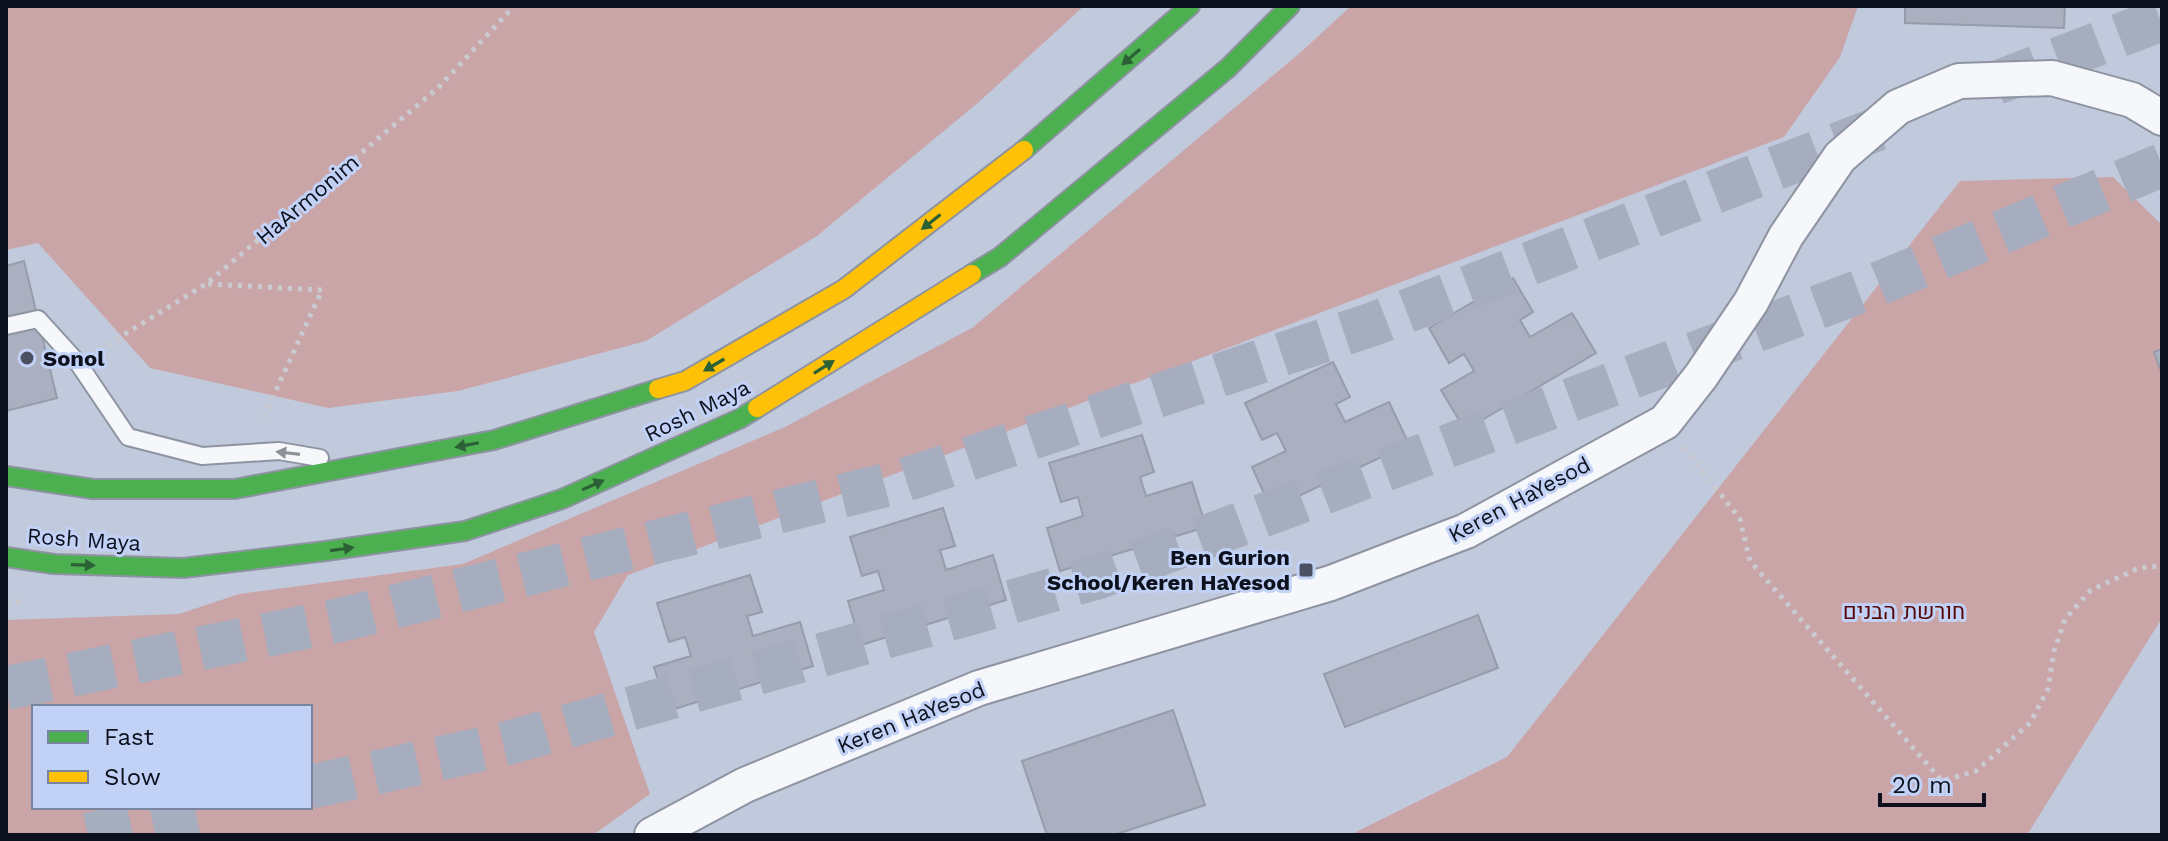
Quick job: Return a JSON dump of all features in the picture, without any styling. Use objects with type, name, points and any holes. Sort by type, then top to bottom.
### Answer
[{"type":"street","name":"Rosh Maya","points":[[6,476],[93,489],[235,489],[494,440],[685,381],[844,289],[1018,155],[1190,6]]},
{"type":"street","name":"Rosh Maya","points":[[6,557],[54,564],[183,568],[465,531],[562,499],[739,419],[1000,257],[1228,68],[1290,6]]},
{"type":"street","name":"Keren HaYesod","points":[[652,835],[745,785],[979,688],[1331,583],[1466,531],[1665,422],[1701,376],[1751,302],[1786,236],[1840,157],[1898,107],[1959,81],[2052,78],[2132,100],[2162,118]]},
{"type":"lane","points":[[6,326],[38,319],[78,363],[128,437],[202,456],[279,451],[365,465]]},
{"type":"path","name":"HaArmonim","points":[[78,363],[206,284],[439,87],[514,6]]},
{"type":"path","points":[[206,284],[322,290],[262,421]]},
{"type":"path","points":[[1665,422],[1740,519],[1750,561],[1942,781],[1976,771],[2030,723],[2048,689],[2054,651],[2065,619],[2091,590],[2139,568],[2162,566]]},
{"type":"green space","points":[[6,6],[1084,6],[980,101],[817,236],[646,341],[458,391],[328,408],[150,368],[38,243],[6,250]]},
{"type":"green space","points":[[1351,6],[1858,6],[1840,57],[1784,137],[628,575],[594,632],[650,794],[593,835],[6,835],[6,620],[179,614],[239,594],[463,564],[785,427],[972,328],[1301,52]]},
{"type":"green space","name":"חורשת הבנים","points":[[2113,177],[2162,225],[2162,618],[2027,835],[1350,835],[1507,757],[1960,181]]},
{"type":"building","points":[[1905,6],[2065,6],[2064,28],[1905,23]]},
{"type":"building","name":"Sonol","points":[[24,261],[57,398],[6,411],[6,266]]},
{"type":"building","points":[[1513,278],[1533,312],[1520,320],[1530,337],[1572,313],[1596,353],[1465,430],[1441,390],[1474,371],[1464,354],[1449,363],[1429,328]]},
{"type":"building","points":[[2162,349],[2162,374],[2154,352]]},
{"type":"building","points":[[1333,362],[1350,397],[1336,404],[1345,422],[1389,402],[1409,444],[1271,509],[1252,467],[1286,451],[1277,433],[1262,440],[1245,403]]},
{"type":"building","points":[[1142,435],[1154,472],[1140,477],[1146,496],[1192,482],[1206,527],[1060,571],[1047,528],[1083,516],[1078,497],[1061,502],[1049,463]]},
{"type":"building","points":[[943,508],[955,546],[940,550],[946,570],[993,555],[1006,600],[861,645],[848,601],[884,590],[878,571],[862,576],[850,537]]},
{"type":"building","points":[[750,575],[762,612],[747,616],[753,636],[800,622],[813,666],[668,711],[654,667],[691,656],[685,637],[669,642],[657,603]]},
{"type":"building","points":[[1478,615],[1498,668],[1345,727],[1324,674]]},
{"type":"building","points":[[1173,710],[1205,805],[1114,835],[1047,835],[1022,761]]},
{"type":"tunnel","points":[[1996,83],[2162,19]]},
{"type":"tunnel","points":[[6,688],[340,620],[902,481],[1376,323],[1880,128]]},
{"type":"tunnel","points":[[312,787],[504,744],[1099,577],[1861,291],[2162,165]]},
{"type":"tunnel","points":[[88,835],[208,809]]},
{"type":"traffic: fast","points":[[1024,150],[1190,6]]},
{"type":"traffic: fast","points":[[972,274],[1000,257],[1228,68],[1290,6]]},
{"type":"traffic: fast","points":[[6,476],[93,489],[235,489],[494,440],[658,389]]},
{"type":"traffic: fast","points":[[6,557],[54,564],[183,568],[465,531],[562,499],[757,408]]},
{"type":"traffic: slow","points":[[658,389],[685,381],[844,289],[1024,150]]},
{"type":"traffic: slow","points":[[757,408],[972,274]]},
{"type":"place","name":"Sonol","points":[[27,358]]},
{"type":"place","name":"Ben Gurion School/Keren HaYesod","points":[[1306,570]]}]
